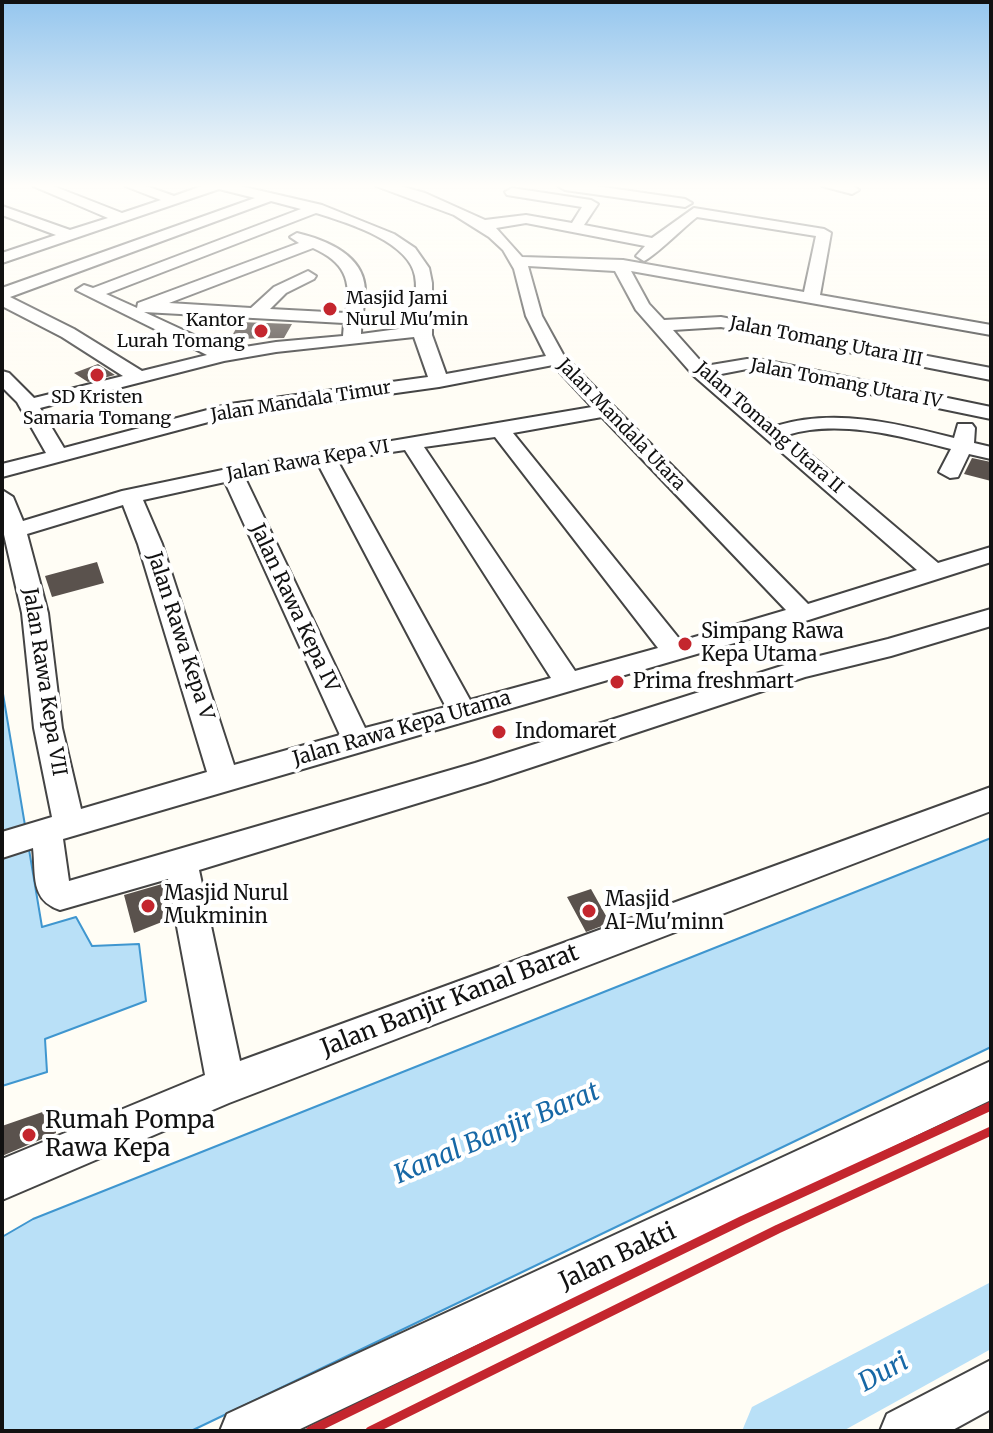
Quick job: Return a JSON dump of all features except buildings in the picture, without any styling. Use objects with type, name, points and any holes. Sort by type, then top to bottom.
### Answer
[{"type":"street","points":[[2,297],[113,253]]},
{"type":"street","points":[[92,294],[200,253]]},
{"type":"street","points":[[138,310],[286,253]]},
{"type":"street","points":[[337,253],[355,276],[357,289],[351,318],[352,341]]},
{"type":"street","points":[[412,253],[421,267],[424,289],[422,331],[439,381]]},
{"type":"street","name":"Jalan Mandala Utara","points":[[509,253],[518,261],[535,317],[557,359],[802,612]]},
{"type":"street","points":[[629,266],[644,253]]},
{"type":"street","points":[[811,298],[819,253]]},
{"type":"street","points":[[518,261],[629,266],[990,330],[984,373],[969,408],[963,446],[950,472]]},
{"type":"street","name":"Jalan Tomang Utara II","points":[[629,266],[623,271],[642,306],[701,372],[935,573]]},
{"type":"street","points":[[54,274],[92,294],[138,310],[224,356]]},
{"type":"street","points":[[255,313],[280,290],[308,276]]},
{"type":"street","points":[[2,297],[140,378]]},
{"type":"street","points":[[138,310],[351,318]]},
{"type":"street","name":"Jalan Tomang Utara III","points":[[659,325],[721,322],[984,373]]},
{"type":"street","points":[[2,405],[140,378],[224,356],[422,331]]},
{"type":"street","name":"Jalan Mandala Timur","points":[[2,471],[230,410],[439,381],[557,359]]},
{"type":"street","name":"Jalan Tomang Utara IV","points":[[701,372],[733,365],[756,365],[991,413]]},
{"type":"street","points":[[2,377],[27,402],[57,454]]},
{"type":"street","name":"Jalan Rawa Kepa VI","points":[[15,530],[130,496],[232,474],[605,410]]},
{"type":"street","points":[[773,433],[790,425],[819,421],[851,424],[991,453]]},
{"type":"street","points":[[500,430],[674,650]]},
{"type":"street","points":[[411,443],[568,682]]},
{"type":"street","points":[[324,456],[463,713]]},
{"type":"street","name":"Jalan Rawa Kepa IV","points":[[232,474],[357,741]]},
{"type":"street","name":"Jalan Rawa Kepa V","points":[[130,496],[150,544],[224,778]]},
{"type":"street","name":"Jalan Rawa Kepa VII","points":[[2,497],[15,530],[35,613],[48,728],[54,892],[60,896],[181,862]]},
{"type":"street","name":"Jalan Rawa Kepa Utama","points":[[2,845],[224,778],[463,713],[991,554]]},
{"type":"street","points":[[226,1085],[181,862],[477,774],[800,669],[891,647],[991,617]]},
{"type":"street","name":"Jalan Banjir Kanal Barat","points":[[2,1180],[226,1085],[991,799]]},
{"type":"street","name":"Jalan Bakti","points":[[244,1431],[991,1080]]},
{"type":"street","points":[[904,1431],[991,1383]]},
{"type":"water","points":[[2,688],[42,927],[76,917],[92,946],[139,944],[146,1001],[45,1039],[47,1072],[2,1086]]},
{"type":"water","name":"Kanal Banjir Barat","points":[[991,838],[991,1047],[191,1431],[2,1431],[2,1237],[33,1219]]},
{"type":"waterway","name":"Duri","points":[[776,1431],[991,1314]]},
{"type":"railway","points":[[310,1431],[743,1220],[991,1106]]},
{"type":"railway","points":[[370,1431],[778,1229],[991,1131]]},
{"type":"place","name":"Masjid Jami Nurul Mu'min","points":[[330,309]]},
{"type":"place","name":"Kantor Lurah Tomang","points":[[261,331]]},
{"type":"place","name":"SD Kristen Samaria Tomang","points":[[97,375]]},
{"type":"place","name":"Simpang Rawa Kepa Utama","points":[[685,644]]},
{"type":"place","name":"Prima freshmart","points":[[617,682]]},
{"type":"place","name":"Indomaret","points":[[499,732]]},
{"type":"place","name":"Masjid Nurul Mukminin","points":[[148,906]]},
{"type":"place","name":"Masjid AI-Mu'minn","points":[[589,911]]},
{"type":"place","name":"Rumah Pompa Rawa Kepa","points":[[29,1135]]}]
